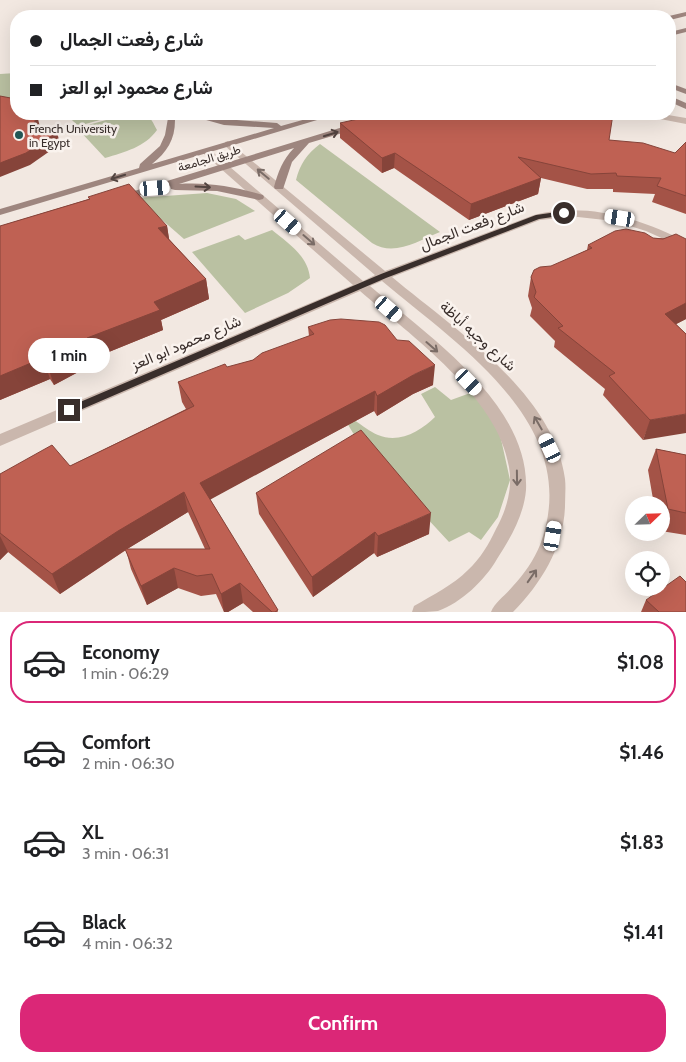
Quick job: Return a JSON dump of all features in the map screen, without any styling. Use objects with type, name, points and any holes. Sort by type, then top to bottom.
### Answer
[{"type":"street","points":[[135,172],[154,159],[166,145],[172,132],[171,120]]},
{"type":"street","points":[[217,120],[246,125],[292,126]]},
{"type":"street","name":"طريق الجامعة","points":[[0,212],[312,120]]},
{"type":"street","name":"طريق الجامعة","points":[[113,201],[363,124]]},
{"type":"street","points":[[279,187],[285,166],[291,156],[312,140]]},
{"type":"street","name":"شارع وجيه أباظة","points":[[228,144],[475,352],[522,399],[538,422],[550,448],[557,476],[558,505],[553,536],[540,566],[520,594],[500,612]]},
{"type":"street","points":[[206,151],[455,367],[483,396],[497,415],[516,458],[518,482],[515,506],[505,531],[473,578],[421,612]]},
{"type":"street","points":[[155,188],[209,187],[235,190],[259,197]]},
{"type":"street","name":"شارع رفعت الجمال","points":[[384,276],[538,217],[564,213],[591,213],[620,218],[648,227],[686,246]]},
{"type":"street","name":"شارع محمود ابو العز","points":[[0,440],[384,276]]},
{"type":"green space","points":[[10,73],[10,98],[0,97],[0,74]]},
{"type":"green space","points":[[72,120],[100,120],[78,126]]},
{"type":"green space","points":[[106,120],[151,120],[157,130],[141,145],[105,158],[77,128]]},
{"type":"green space","points":[[320,144],[440,232],[415,243],[397,248],[380,247],[372,243],[296,180],[305,160]]},
{"type":"green space","points":[[207,193],[236,199],[255,211],[184,239],[137,198]]},
{"type":"green space","points":[[272,230],[291,245],[301,257],[310,278],[288,293],[245,313],[192,252],[239,235],[245,240]]},
{"type":"green space","points":[[435,387],[451,400],[473,392],[494,419],[501,439],[510,480],[498,517],[481,540],[469,532],[449,542],[362,448],[347,423],[354,420],[372,432],[386,437],[394,438],[409,435],[435,417],[421,394]]},
{"type":"building","name":"French University in Egypt","points":[[0,96],[10,98],[10,120],[35,120],[32,130],[57,132],[26,153],[0,163]]},
{"type":"building","points":[[354,120],[612,120],[609,140],[643,143],[675,153],[686,142],[686,196],[657,186],[661,178],[617,176],[616,173],[591,174],[518,157],[541,178],[471,204],[395,153],[382,158],[340,123]]},
{"type":"building","points":[[129,184],[167,226],[158,228],[206,279],[154,302],[160,310],[87,338],[90,343],[47,364],[43,358],[0,376],[0,226],[90,199],[88,197]]},
{"type":"building","points":[[626,229],[645,233],[653,238],[663,239],[676,234],[686,239],[686,303],[665,314],[686,334],[686,414],[650,420],[609,376],[615,373],[558,328],[563,326],[534,297],[536,292],[531,277],[534,270],[540,267],[551,266],[592,248],[588,245],[615,231]]},
{"type":"building","points":[[330,320],[379,322],[385,325],[397,340],[409,341],[435,365],[377,396],[375,391],[200,483],[278,610],[275,612],[272,612],[240,583],[221,594],[212,574],[197,576],[174,568],[141,586],[125,549],[210,549],[184,492],[118,531],[52,574],[0,533],[0,474],[52,445],[70,466],[194,406],[178,382],[225,364],[227,367],[253,360],[262,353],[314,334],[308,327]]},
{"type":"building","points":[[361,430],[431,513],[378,536],[375,532],[312,577],[256,493]]},
{"type":"building","points":[[656,449],[686,455],[686,513],[670,509],[670,496],[665,496]]},
{"type":"building","points":[[680,576],[686,582],[686,612],[659,612],[646,600],[652,596],[670,596],[670,583]]},
{"type":"place","name":"French University in Egypt","points":[[19,135]]},
{"type":"route","points":[[69,410],[384,276],[538,217],[564,213]]}]
